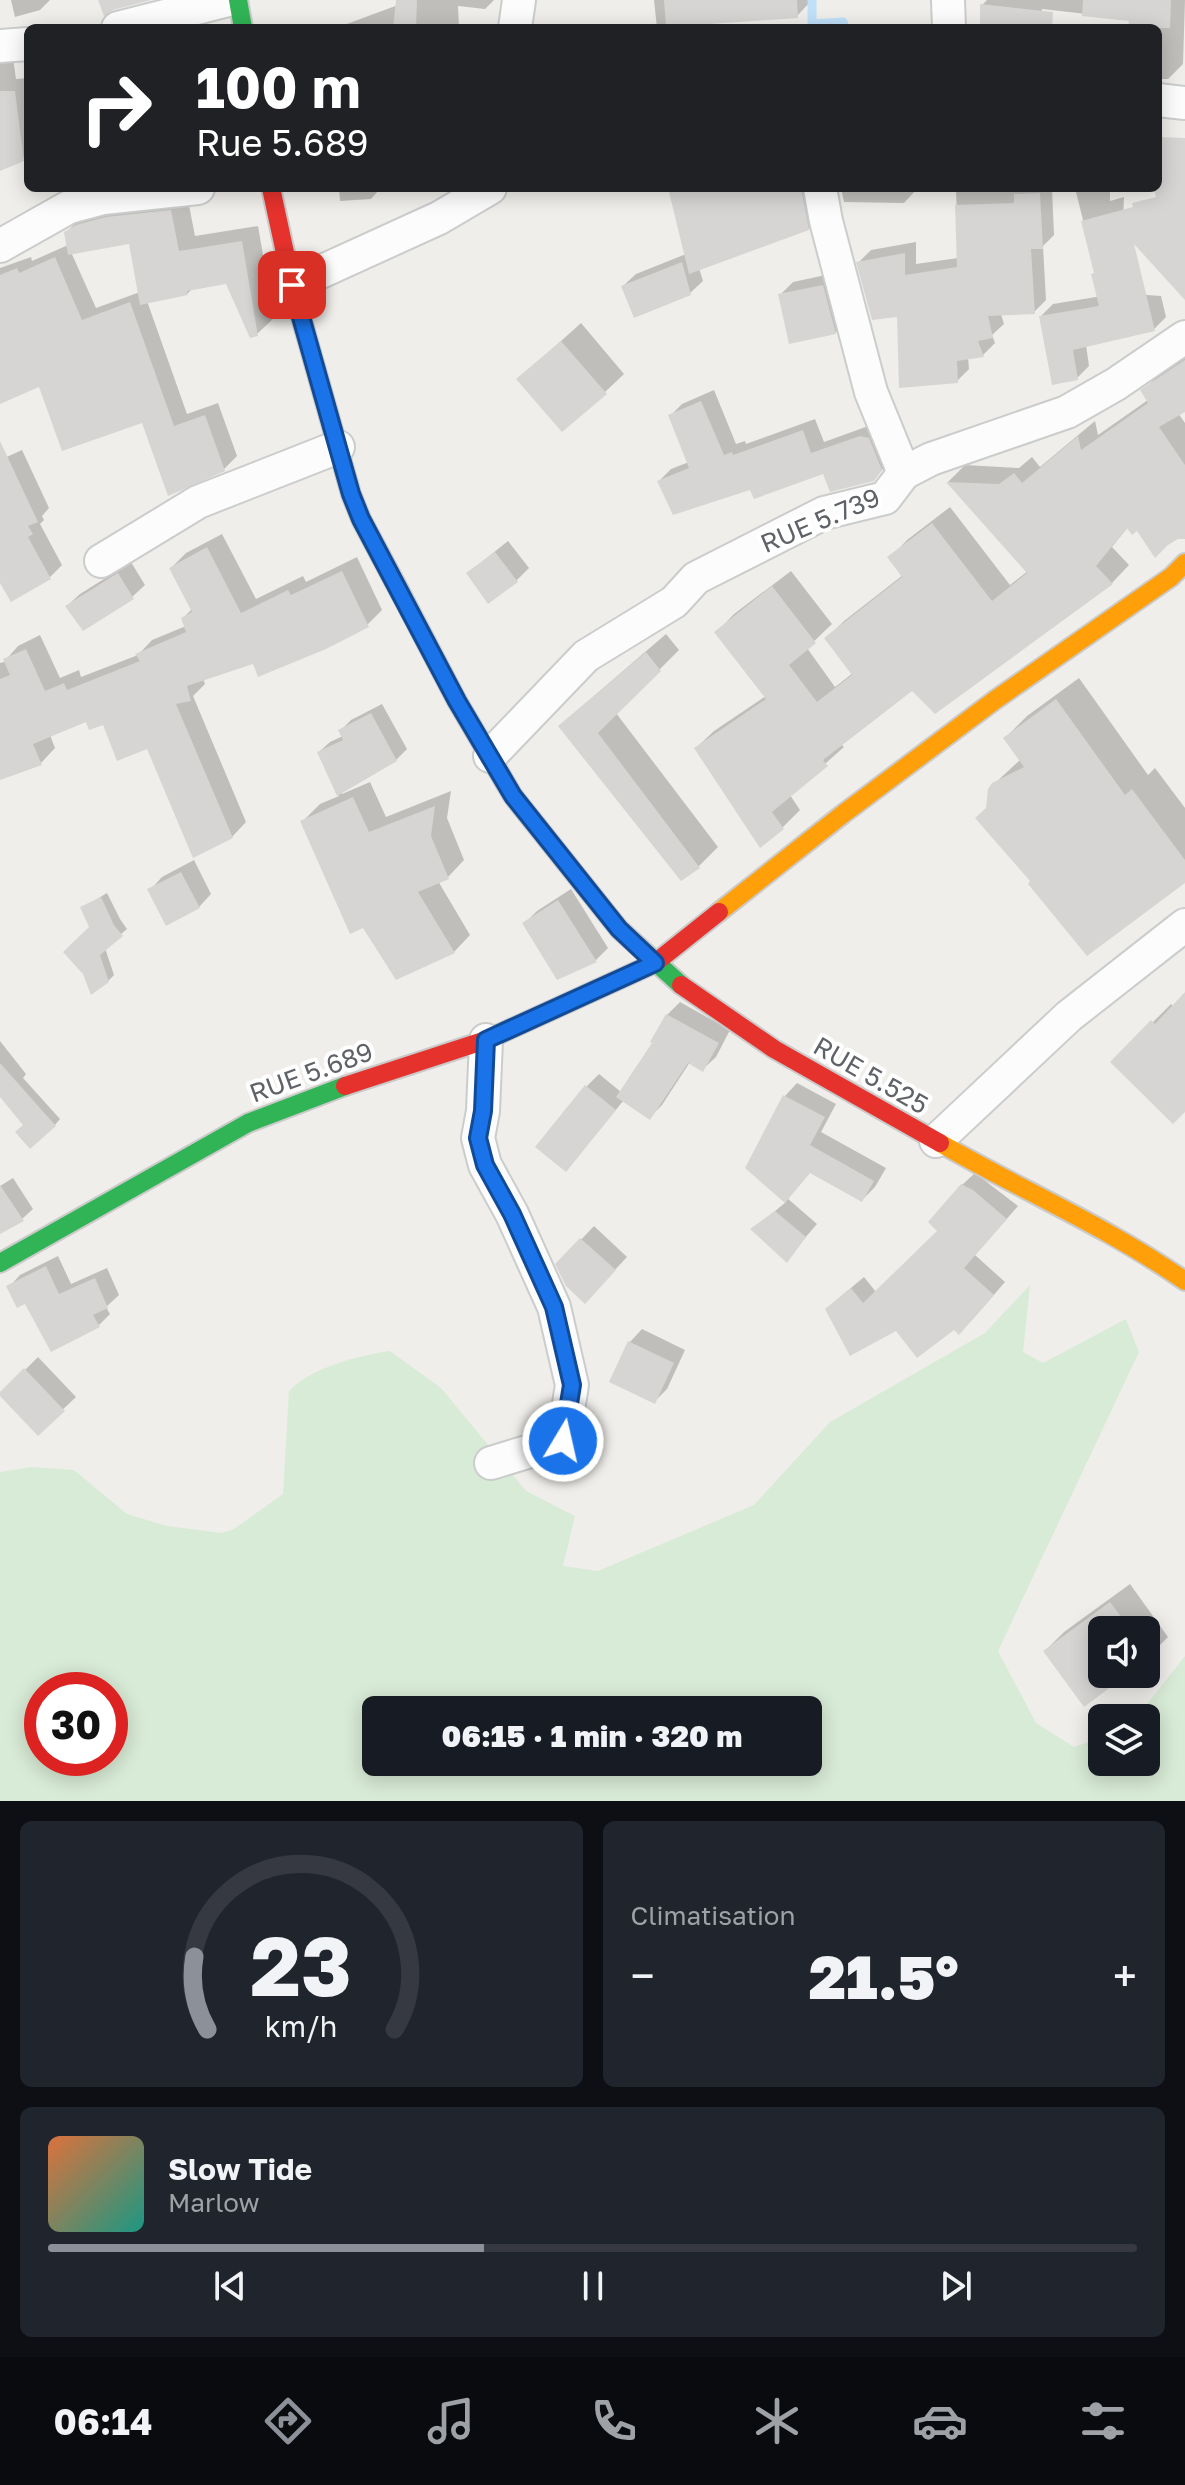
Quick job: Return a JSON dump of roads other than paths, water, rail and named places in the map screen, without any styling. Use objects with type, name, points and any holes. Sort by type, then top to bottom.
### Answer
[{"type":"street","points":[[134,24],[228,0]]},
{"type":"street","points":[[238,0],[242,24]]},
{"type":"street","points":[[516,24],[519,0]]},
{"type":"street","points":[[948,0],[949,24]]},
{"type":"street","points":[[0,46],[24,44]]},
{"type":"street","points":[[1162,100],[1185,103]]},
{"type":"street","points":[[0,246],[69,207],[103,198],[160,192]]},
{"type":"street","name":"RUE 5.525","points":[[272,192],[292,285],[361,519],[457,701],[513,796],[619,929],[692,994],[774,1049],[936,1141],[1075,1214],[1185,1281]]},
{"type":"street","points":[[292,285],[439,218],[483,192]]},
{"type":"street","points":[[821,192],[871,392],[904,473]]},
{"type":"street","name":"RUE 5.739","points":[[490,756],[586,656],[674,602],[696,578],[824,513],[885,498],[904,473],[931,459],[1067,412],[1116,384],[1185,337]]},
{"type":"street","points":[[101,561],[198,502],[338,447]]},
{"type":"street","name":"RUE 5.689","points":[[0,1263],[248,1123],[347,1085],[486,1040],[655,963],[843,814],[995,700],[1171,577],[1185,563]]},
{"type":"street","points":[[936,1141],[1069,1016],[1185,925]]},
{"type":"street","points":[[486,1040],[483,1111],[478,1138],[485,1165],[512,1214],[554,1307],[572,1385],[563,1441],[491,1463]]},
{"type":"waterway","points":[[812,0],[812,24]]},
{"type":"waterway","points":[[812,24],[844,24]]}]
